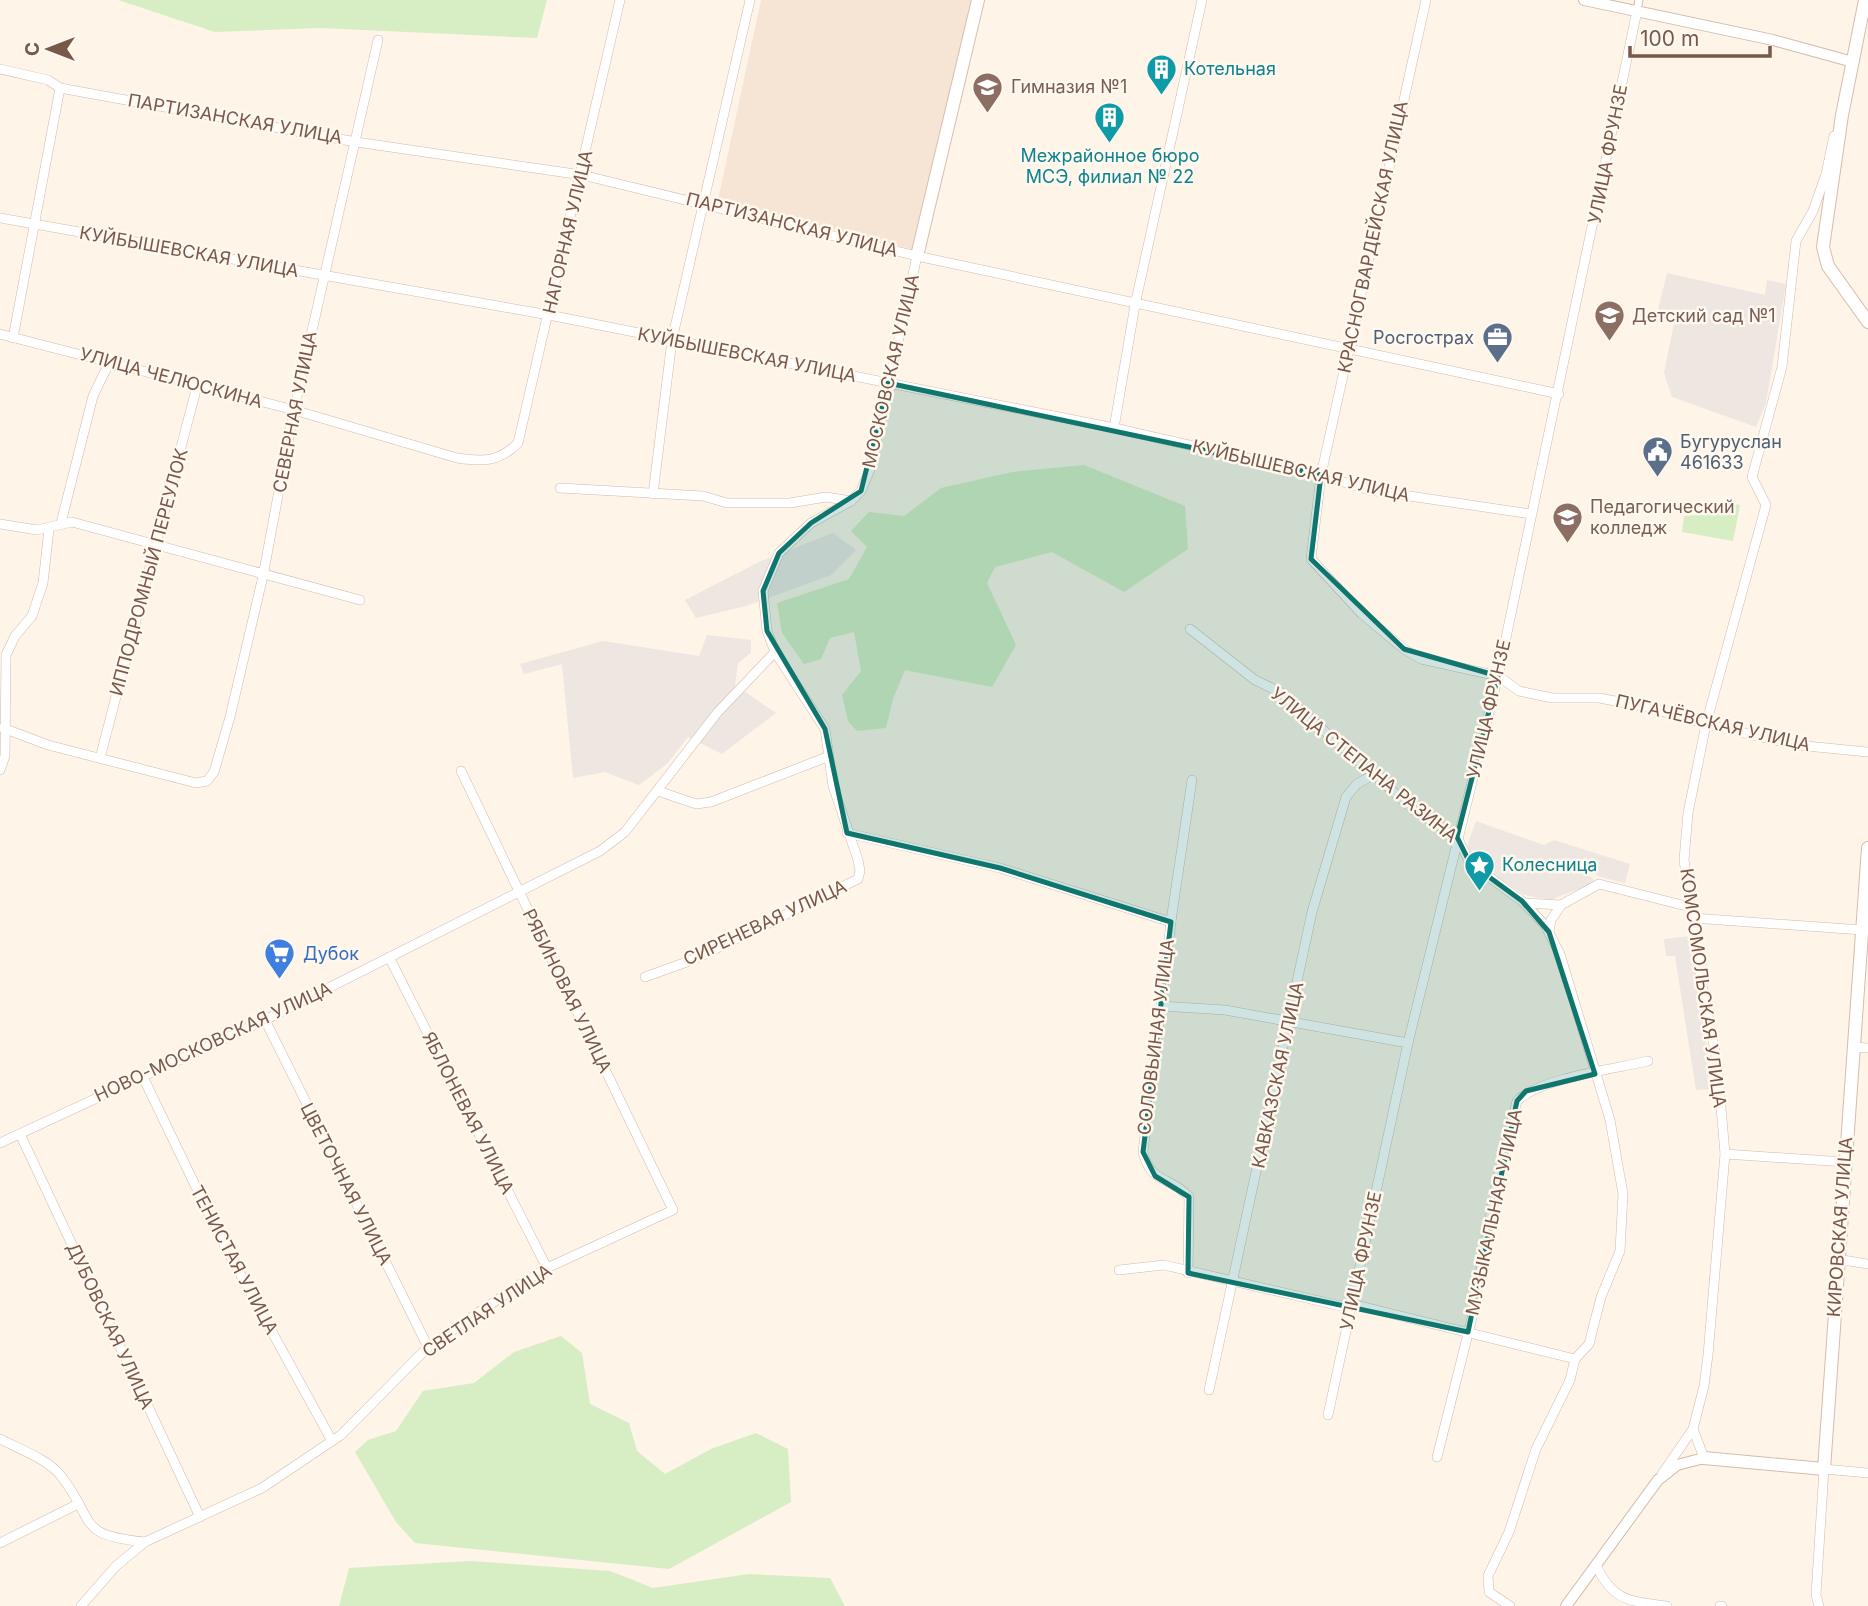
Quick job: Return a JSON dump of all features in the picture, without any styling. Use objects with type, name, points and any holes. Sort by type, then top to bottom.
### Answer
[{"type":"main road","name":"МОСКОВСКАЯ УЛИЦА","points":[[917,256],[978,0]]},
{"type":"main road","name":"КОМСОМОЛЬСКАЯ УЛИЦА","points":[[1865,0],[1830,171],[1823,247],[1828,266],[1868,322]]},
{"type":"main road","name":"КИРОВСКАЯ УЛИЦА","points":[[1825,1469],[1844,1162],[1862,930],[1866,915],[1868,848]]},
{"type":"main road","points":[[1704,1458],[1825,1469]]},
{"type":"street","name":"НАГОРНАЯ УЛИЦА","points":[[504,457],[518,443],[621,0]]},
{"type":"street","points":[[653,494],[672,340],[750,0]]},
{"type":"street","points":[[1114,428],[1135,305],[1202,0]]},
{"type":"street","name":"КРАСНОГВАРДЕЙСКАЯ УЛИЦА","points":[[1321,475],[1426,0]]},
{"type":"street","points":[[1584,0],[1638,6],[1853,62]]},
{"type":"street","name":"УЛИЦА ФРУНЗЕ","points":[[1328,1415],[1408,1044],[1498,676],[1638,6]]},
{"type":"street","name":"СЕВЕРНАЯ УЛИЦА","points":[[100,758],[153,774],[196,783],[206,781],[214,772],[230,718],[263,576],[294,410],[378,40]]},
{"type":"street","name":"ПАРТИЗАНСКАЯ УЛИЦА","points":[[0,69],[48,80],[61,88],[356,142],[582,175],[917,256],[1135,305],[1559,394]]},
{"type":"street","points":[[13,338],[61,88]]},
{"type":"street","name":"КОМСОМОЛЬСКАЯ УЛИЦА","points":[[1693,1429],[1704,1386],[1708,1356],[1725,1154],[1717,1061],[1701,980],[1684,860],[1688,813],[1706,724],[1766,505],[1752,477],[1782,368],[1796,241],[1814,211],[1830,171]]},
{"type":"street","name":"КУЙБЫШЕВСКАЯ УЛИЦА","points":[[0,218],[549,315],[1114,428],[1321,475],[1369,491],[1531,514]]},
{"type":"street","name":"МОСКОВСКАЯ УЛИЦА","points":[[825,729],[775,652],[767,631],[763,591],[779,554],[811,523],[851,501],[861,491],[870,469],[917,256]]},
{"type":"street","name":"УЛИЦА ЧЕЛЮСКИНА","points":[[0,334],[294,410],[457,458],[476,461],[504,457]]},
{"type":"street","points":[[61,523],[93,396],[110,361]]},
{"type":"street","name":"ИППОДРОМНЫЙ ПЕРЕУЛОК","points":[[100,758],[198,386]]},
{"type":"street","name":"ПУГАЧЁВСКАЯ УЛИЦА","points":[[1321,475],[1311,559],[1363,614],[1404,649],[1421,659],[1498,676],[1519,691],[1552,698],[1600,698],[1647,706],[1706,724],[1796,745],[1868,752]]},
{"type":"street","points":[[560,488],[704,496],[739,504],[790,503],[827,497],[851,501]]},
{"type":"street","points":[[0,524],[26,529],[49,529],[61,523],[72,522],[263,576],[360,600]]},
{"type":"street","points":[[0,770],[5,756],[3,728],[6,655],[15,636],[32,616],[43,583],[49,529]]},
{"type":"street","name":"УЛИЦА СТЕПАНА РАЗИНА","points":[[1190,629],[1255,680],[1280,691],[1414,810],[1457,837],[1470,863],[1522,901],[1549,932],[1560,954],[1610,1121],[1620,1169],[1622,1229],[1620,1251],[1601,1297],[1596,1327],[1589,1344],[1575,1359],[1570,1380],[1536,1449],[1509,1532],[1488,1576],[1489,1592],[1510,1606]]},
{"type":"street","name":"НОВО-МОСКОВСКАЯ УЛИЦА","points":[[0,1143],[265,1020],[600,851],[625,832],[717,713],[775,652]]},
{"type":"street","points":[[3,728],[48,745],[100,758]]},
{"type":"street","name":"СИРЕНЕВАЯ УЛИЦА","points":[[645,977],[695,958],[858,879],[860,871],[827,757],[825,729]]},
{"type":"street","points":[[658,791],[696,804],[711,802],[827,757]]},
{"type":"street","name":"РЯБИНОВАЯ УЛИЦА","points":[[461,771],[673,1210]]},
{"type":"street","name":"КАВКАЗСКАЯ УЛИЦА","points":[[1209,1390],[1312,912],[1346,797],[1357,784],[1373,775]]},
{"type":"street","name":"СОЛОВЬИНАЯ УЛИЦА","points":[[1188,1273],[1189,1197],[1179,1187],[1155,1176],[1146,1166],[1143,1152],[1171,922],[1192,780]]},
{"type":"street","points":[[847,833],[1000,869],[1171,922]]},
{"type":"street","points":[[1549,932],[1551,920],[1561,905],[1599,884],[1690,907]]},
{"type":"street","points":[[1522,901],[1534,905],[1561,905]]},
{"type":"street","points":[[1693,918],[1862,930]]},
{"type":"street","name":"ЯБЛОНЕВАЯ УЛИЦА","points":[[389,957],[547,1268]]},
{"type":"street","points":[[1161,1006],[1225,1010],[1408,1044]]},
{"type":"street","name":"ЦВЕТОЧНАЯ УЛИЦА","points":[[265,1020],[428,1347]]},
{"type":"street","points":[[1853,1047],[1868,1048]]},
{"type":"street","name":"МУЗЫКАЛЬНАЯ УЛИЦА","points":[[1437,1457],[1482,1271],[1497,1180],[1517,1101],[1526,1091],[1563,1079],[1648,1061]]},
{"type":"street","name":"ТЕНИСТАЯ УЛИЦА","points":[[142,1075],[220,1238],[332,1441]]},
{"type":"street","name":"ДУБОВСКАЯ УЛИЦА","points":[[20,1134],[200,1517]]},
{"type":"street","points":[[1725,1154],[1844,1162]]},
{"type":"street","name":"СВЕТЛАЯ УЛИЦА","points":[[81,1606],[116,1566],[145,1542],[262,1488],[332,1441],[428,1347],[547,1268],[673,1210]]},
{"type":"street","points":[[1837,1259],[1868,1264]]},
{"type":"street","points":[[1119,1270],[1164,1265],[1188,1273],[1341,1306],[1352,1304],[1575,1359]]},
{"type":"street","points":[[1658,1480],[1677,1465],[1704,1458],[1693,1429]]},
{"type":"street","points":[[1566,1606],[1693,1429]]},
{"type":"street","points":[[0,1439],[61,1474],[89,1524],[108,1538],[145,1542]]},
{"type":"street","points":[[1825,1469],[1868,1473]]},
{"type":"street","name":"КИРОВСКАЯ УЛИЦА","points":[[1819,1606],[1816,1595],[1825,1469]]},
{"type":"street","points":[[0,1543],[78,1504]]},
{"type":"street","points":[[1596,1565],[1605,1584],[1619,1596],[1629,1601],[1667,1606]]},
{"type":"highlighted area","points":[[888,383],[1321,475],[1311,559],[1404,649],[1498,676],[1457,837],[1470,863],[1522,901],[1549,932],[1595,1074],[1526,1091],[1517,1101],[1468,1332],[1188,1273],[1189,1197],[1155,1176],[1143,1152],[1171,922],[1000,868],[847,833],[825,729],[767,631],[763,591],[779,553],[811,523],[861,491]]},
{"type":"shaded area","points":[[761,0],[971,0],[915,250],[718,200]]},
{"type":"shaded area","points":[[1667,273],[1765,295],[1767,280],[1786,284],[1766,403],[1756,427],[1672,397],[1664,373],[1676,314],[1658,310]]},
{"type":"shaded area","points":[[833,533],[856,550],[831,575],[746,606],[696,618],[685,600],[759,562]]},
{"type":"shaded area","points":[[707,635],[751,640],[751,653],[738,663],[735,685],[776,713],[722,754],[688,737],[667,764],[639,785],[605,772],[573,778],[562,664],[524,674],[520,664],[603,641],[699,656]]},
{"type":"shaded area","points":[[1476,821],[1544,845],[1554,840],[1630,864],[1625,883],[1604,878],[1566,861],[1592,878],[1594,883],[1550,900],[1525,895],[1474,864],[1466,849]]},
{"type":"shaded area","points":[[1691,936],[1706,1042],[1709,1089],[1696,1090],[1675,956],[1666,956],[1664,939]]},
{"type":"green space","points":[[118,0],[547,0],[537,38],[320,28],[215,32]]},
{"type":"green space","points":[[1084,465],[1185,506],[1188,549],[1124,592],[1052,552],[995,567],[987,583],[1016,645],[992,687],[905,670],[893,699],[886,728],[857,731],[848,721],[842,695],[861,671],[854,632],[830,638],[821,659],[804,664],[782,633],[777,603],[849,579],[867,547],[851,531],[869,512],[904,516],[941,488],[1012,472]]},
{"type":"green space","points":[[1735,504],[1740,505],[1733,541],[1682,532],[1684,516],[1711,514]]},
{"type":"green space","points":[[561,1336],[582,1353],[590,1404],[629,1423],[637,1451],[665,1474],[711,1449],[756,1433],[788,1449],[791,1502],[669,1569],[415,1543],[396,1522],[355,1452],[368,1440],[396,1431],[423,1391],[474,1383],[514,1352]]},
{"type":"green space","points":[[470,1561],[610,1571],[653,1588],[749,1574],[830,1578],[845,1606],[339,1606],[349,1568]]},
{"type":"place","name":"Котельная","points":[[1161,96]]},
{"type":"place","name":"Гимназия №1","points":[[988,114]]},
{"type":"place","name":"Межрайонное бюро МСЭ, филиал № 22","points":[[1110,145]]},
{"type":"place","name":"Детский сад №1","points":[[1609,343]]},
{"type":"place","name":"Росгострах","points":[[1497,365]]},
{"type":"place","name":"Бугуруслан 461633","points":[[1657,479]]},
{"type":"place","name":"Педагогический колледж","points":[[1567,544]]},
{"type":"place","name":"Колесница","points":[[1479,892]]},
{"type":"place","name":"Дубок","points":[[280,981]]}]
